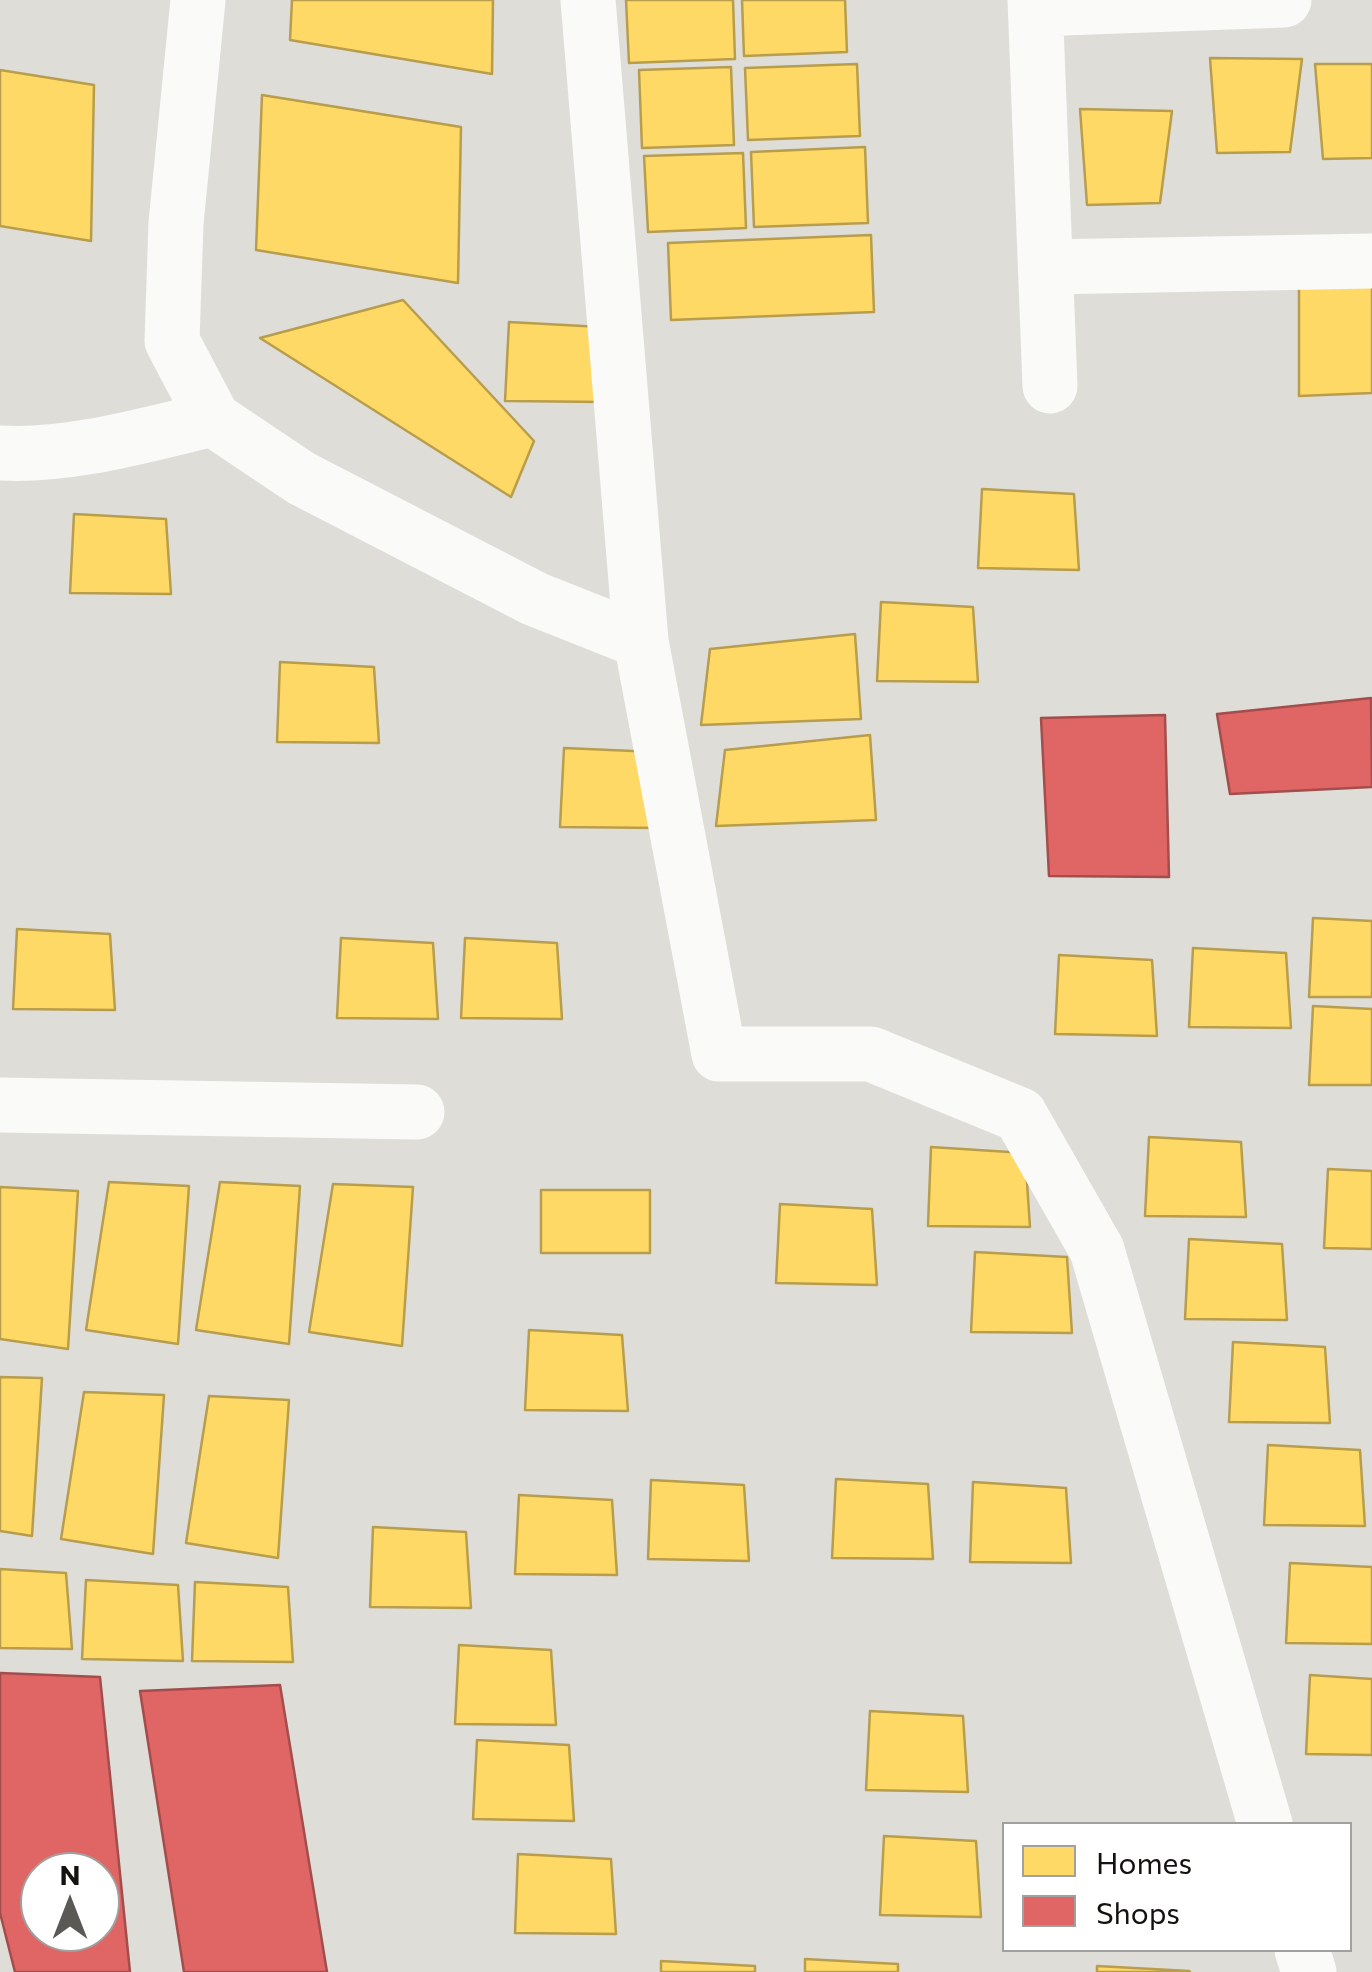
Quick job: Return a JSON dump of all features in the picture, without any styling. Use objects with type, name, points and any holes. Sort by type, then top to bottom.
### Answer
[{"type":"street","points":[[198,0],[176,223],[172,341],[213,419],[301,478],[535,600],[640,641]]},
{"type":"street","points":[[588,0],[640,641],[719,1054],[871,1054],[1020,1115],[1097,1250],[1265,1822]]},
{"type":"street","points":[[1050,386],[1035,4],[1284,0]]},
{"type":"street","points":[[1046,267],[1372,261]]},
{"type":"street","points":[[0,453],[25,455],[118,442],[213,419]]},
{"type":"street","points":[[0,1105],[417,1112]]},
{"type":"building: Homes","points":[[292,0],[493,0],[492,74],[290,40]]},
{"type":"building: Homes","points":[[626,0],[733,0],[735,59],[629,63]]},
{"type":"building: Homes","points":[[742,0],[845,0],[847,52],[744,56]]},
{"type":"building: Homes","points":[[1210,58],[1302,59],[1290,152],[1217,153]]},
{"type":"building: Homes","points":[[857,64],[860,136],[748,140],[745,68]]},
{"type":"building: Homes","points":[[1315,64],[1372,64],[1372,158],[1323,159]]},
{"type":"building: Homes","points":[[731,67],[734,145],[642,148],[639,70]]},
{"type":"building: Homes","points":[[0,70],[94,85],[91,241],[0,226]]},
{"type":"building: Homes","points":[[262,95],[461,127],[458,283],[256,250]]},
{"type":"building: Homes","points":[[1080,109],[1172,111],[1160,203],[1087,205]]},
{"type":"building: Homes","points":[[865,147],[868,223],[754,227],[751,152]]},
{"type":"building: Homes","points":[[743,153],[746,228],[648,232],[644,156]]},
{"type":"building: Homes","points":[[871,235],[874,312],[671,320],[668,243]]},
{"type":"building: Homes","points":[[1372,283],[1372,393],[1299,396],[1299,287]]},
{"type":"building: Homes","points":[[403,300],[534,441],[511,497],[260,338]]},
{"type":"building: Homes","points":[[509,322],[601,327],[606,402],[505,401]]},
{"type":"building: Homes","points":[[982,489],[1074,494],[1079,570],[978,568]]},
{"type":"building: Homes","points":[[74,514],[166,519],[171,594],[70,593]]},
{"type":"building: Homes","points":[[881,602],[973,607],[978,682],[877,681]]},
{"type":"building: Homes","points":[[855,634],[861,719],[701,725],[710,649]]},
{"type":"building: Homes","points":[[280,662],[374,667],[379,743],[277,742]]},
{"type":"building: Homes","points":[[870,735],[876,820],[716,826],[725,750]]},
{"type":"building: Homes","points":[[564,748],[656,752],[661,828],[560,827]]},
{"type":"building: Homes","points":[[1313,918],[1372,921],[1372,997],[1309,997]]},
{"type":"building: Homes","points":[[17,929],[110,934],[115,1010],[13,1009]]},
{"type":"building: Homes","points":[[341,938],[433,943],[438,1019],[337,1018]]},
{"type":"building: Homes","points":[[465,938],[557,943],[562,1019],[461,1018]]},
{"type":"building: Homes","points":[[1193,948],[1286,953],[1291,1028],[1189,1027]]},
{"type":"building: Homes","points":[[1059,955],[1152,960],[1157,1036],[1055,1034]]},
{"type":"building: Homes","points":[[1313,1006],[1372,1009],[1372,1085],[1309,1085]]},
{"type":"building: Homes","points":[[1149,1137],[1241,1142],[1246,1217],[1145,1216]]},
{"type":"building: Homes","points":[[931,1147],[1025,1153],[1030,1227],[928,1226]]},
{"type":"building: Homes","points":[[1328,1169],[1372,1171],[1372,1249],[1324,1248]]},
{"type":"building: Homes","points":[[109,1182],[189,1186],[178,1344],[86,1330]]},
{"type":"building: Homes","points":[[220,1182],[300,1186],[289,1344],[196,1330]]},
{"type":"building: Homes","points":[[333,1184],[413,1187],[402,1346],[309,1332]]},
{"type":"building: Homes","points":[[0,1187],[78,1191],[68,1349],[0,1339]]},
{"type":"building: Homes","points":[[541,1190],[650,1190],[650,1253],[541,1253]]},
{"type":"building: Homes","points":[[780,1204],[872,1209],[877,1285],[776,1283]]},
{"type":"building: Homes","points":[[1189,1239],[1282,1244],[1287,1320],[1185,1319]]},
{"type":"building: Homes","points":[[975,1252],[1067,1257],[1072,1333],[971,1332]]},
{"type":"building: Homes","points":[[529,1330],[622,1335],[628,1411],[525,1410]]},
{"type":"building: Homes","points":[[1233,1342],[1325,1347],[1330,1423],[1229,1422]]},
{"type":"building: Homes","points":[[0,1377],[42,1378],[32,1536],[0,1531]]},
{"type":"building: Homes","points":[[84,1392],[164,1395],[153,1554],[61,1539]]},
{"type":"building: Homes","points":[[209,1396],[289,1400],[278,1558],[186,1543]]},
{"type":"building: Homes","points":[[1268,1445],[1360,1450],[1365,1526],[1264,1525]]},
{"type":"building: Homes","points":[[836,1479],[928,1484],[933,1559],[832,1558]]},
{"type":"building: Homes","points":[[651,1480],[744,1485],[749,1561],[648,1559]]},
{"type":"building: Homes","points":[[973,1482],[1066,1488],[1071,1563],[970,1562]]},
{"type":"building: Homes","points":[[519,1495],[612,1500],[617,1575],[515,1574]]},
{"type":"building: Homes","points":[[373,1527],[466,1532],[471,1608],[370,1607]]},
{"type":"building: Homes","points":[[1290,1563],[1372,1567],[1372,1644],[1286,1643]]},
{"type":"building: Homes","points":[[0,1569],[66,1573],[72,1649],[0,1648]]},
{"type":"building: Homes","points":[[86,1580],[178,1585],[183,1661],[82,1659]]},
{"type":"building: Homes","points":[[195,1582],[288,1587],[293,1662],[192,1661]]},
{"type":"building: Homes","points":[[459,1645],[551,1650],[556,1725],[455,1724]]},
{"type":"building: Homes","points":[[1310,1675],[1372,1679],[1372,1755],[1306,1754]]},
{"type":"building: Homes","points":[[870,1711],[963,1716],[968,1792],[866,1790]]},
{"type":"building: Homes","points":[[477,1740],[569,1745],[574,1821],[473,1819]]},
{"type":"building: Homes","points":[[884,1836],[976,1841],[981,1917],[880,1915]]},
{"type":"building: Homes","points":[[518,1854],[611,1859],[616,1934],[515,1933]]},
{"type":"building: Homes","points":[[805,1959],[898,1964],[898,1972],[805,1972]]},
{"type":"building: Homes","points":[[661,1961],[755,1966],[755,1972],[661,1972]]},
{"type":"building: Homes","points":[[1097,1966],[1189,1971],[1190,1972],[1097,1972]]},
{"type":"building: Shops","points":[[1371,698],[1372,787],[1230,794],[1217,714]]},
{"type":"building: Shops","points":[[1165,715],[1169,877],[1049,876],[1041,718]]},
{"type":"building: Shops","points":[[0,1673],[100,1677],[118,1852],[20,1852],[20,1952],[120,1952],[120,1874],[130,1972],[15,1972],[0,1913]]},
{"type":"building: Shops","points":[[280,1685],[327,1972],[184,1972],[140,1691]]}]
